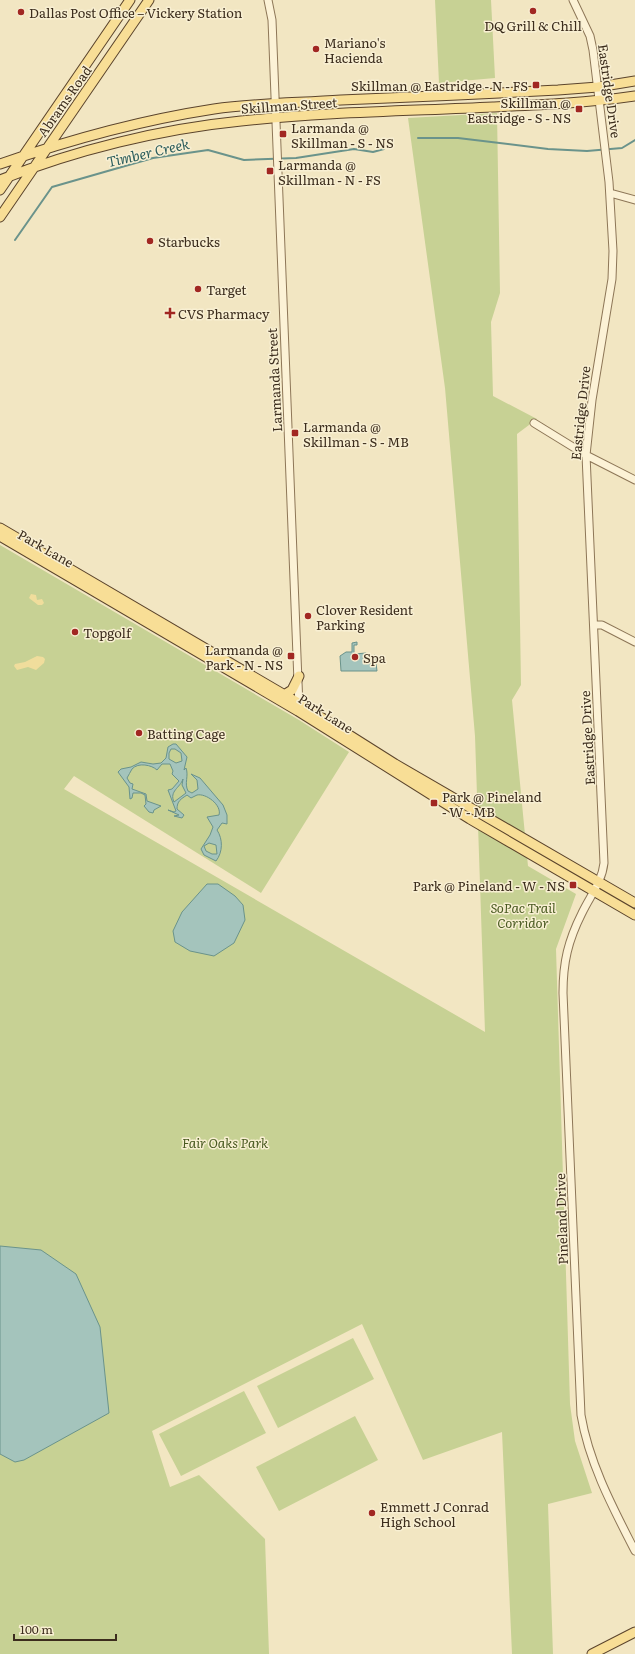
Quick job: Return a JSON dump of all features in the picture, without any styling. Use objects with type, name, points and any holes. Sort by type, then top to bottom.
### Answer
[{"type":"main road","name":"Abrams Road","points":[[0,190],[130,0]]},
{"type":"main road","name":"Abrams Road","points":[[0,217],[149,0]]},
{"type":"main road","points":[[104,39],[117,48]]},
{"type":"main road","name":"Skillman Street","points":[[0,164],[47,148],[121,128],[215,109],[275,104],[598,86],[635,81]]},
{"type":"main road","name":"Skillman Street","points":[[0,180],[34,167],[156,133],[195,126],[275,118],[600,101],[635,96]]},
{"type":"main road","name":"Park Lane","points":[[0,528],[284,695],[299,707]]},
{"type":"main road","name":"Park Lane","points":[[0,536],[299,707],[408,775],[470,819],[635,915]]},
{"type":"main road","points":[[284,695],[294,687],[299,676]]},
{"type":"main road","name":"Park Lane","points":[[408,775],[476,809],[635,903]]},
{"type":"main road","points":[[470,819],[476,809]]},
{"type":"main road","points":[[592,1654],[635,1632]]},
{"type":"street","name":"Larmanda Street","points":[[268,0],[272,20],[277,176],[299,676],[299,707]]},
{"type":"street","name":"Eastridge Drive","points":[[573,0],[590,36],[602,116],[613,238],[612,273],[592,400],[586,455],[604,853],[603,874],[599,882]]},
{"type":"street","points":[[610,193],[635,200]]},
{"type":"street","points":[[534,423],[586,455],[635,480]]},
{"type":"street","points":[[594,624],[602,625],[635,642]]},
{"type":"street","name":"Pineland Drive","points":[[599,882],[573,931],[568,946],[563,974],[581,1414],[585,1436],[594,1461],[635,1551]]},
{"type":"green space","points":[[435,0],[491,0],[495,78],[439,83]]},
{"type":"green space","name":"Fair Oaks Park","points":[[497,113],[500,293],[491,322],[493,396],[537,419],[517,434],[521,685],[512,700],[528,866],[576,894],[556,949],[570,1404],[575,1441],[592,1493],[548,1504],[553,1654],[512,1654],[502,1432],[423,1460],[362,1324],[152,1431],[170,1487],[199,1475],[265,1539],[269,1654],[0,1654],[0,545],[299,720],[349,752],[261,893],[74,776],[64,789],[485,1032],[475,736],[445,388],[408,118]]},
{"type":"green space","points":[[353,1338],[374,1379],[278,1428],[257,1386]]},
{"type":"green space","points":[[244,1391],[266,1433],[181,1476],[159,1434]]},
{"type":"green space","points":[[355,1416],[378,1460],[279,1511],[256,1467]]},
{"type":"sand","points":[[31,594],[36,595],[37,600],[42,599],[44,603],[42,605],[38,605],[29,598]]},
{"type":"sand","points":[[37,656],[45,659],[44,663],[36,670],[28,667],[17,670],[14,666],[15,664],[25,662]]},
{"type":"water","name":"Spa","points":[[357,642],[357,645],[354,645],[354,654],[366,653],[371,657],[375,655],[377,671],[341,671],[340,656],[346,652],[352,652],[352,643]]},
{"type":"water","points":[[176,744],[187,757],[184,770],[186,768],[186,785],[188,791],[192,793],[198,789],[197,780],[191,774],[200,778],[223,805],[227,815],[227,824],[222,823],[217,830],[221,841],[221,850],[216,861],[204,855],[201,849],[213,827],[207,817],[219,815],[218,807],[212,800],[201,795],[191,798],[187,795],[180,800],[177,806],[177,809],[184,815],[182,818],[174,816],[179,815],[168,810],[174,812],[176,811],[168,790],[172,789],[179,781],[172,774],[173,771],[170,764],[162,764],[157,770],[155,768],[141,765],[132,769],[127,778],[130,783],[133,784],[132,789],[146,794],[147,801],[161,806],[154,810],[153,813],[149,812],[144,806],[146,804],[145,795],[141,793],[133,793],[132,798],[130,799],[129,787],[118,772],[121,769],[131,767],[141,762],[153,764],[161,763],[166,758],[168,747]],"holes":[[[171,749],[175,749],[181,753],[182,761],[176,763],[169,759]],[[183,779],[182,785],[186,793],[174,802],[174,792]],[[209,843],[216,845],[217,854],[212,854],[206,851],[204,846]]]},
{"type":"water","points":[[207,884],[218,884],[235,896],[243,905],[245,920],[234,943],[214,956],[190,951],[175,942],[173,931],[182,912]]},
{"type":"water","points":[[0,1246],[41,1250],[76,1274],[100,1327],[109,1413],[24,1460],[15,1462],[0,1454]]},
{"type":"waterway","name":"Timber Creek","points":[[418,138],[458,138],[548,149],[587,151],[622,148],[635,140]]},
{"type":"waterway","name":"Timber Creek","points":[[15,240],[52,187],[153,158],[208,150],[244,160],[296,158],[354,149],[373,152],[384,149]]},
{"type":"place","name":"DQ Grill & Chill","points":[[533,11]]},
{"type":"place","name":"Dallas Post Office – Vickery Station","points":[[21,12]]},
{"type":"place","name":"Mariano's Hacienda","points":[[316,49]]},
{"type":"place","name":"Skillman @ Eastridge - N - FS","points":[[536,85]]},
{"type":"place","name":"Skillman @ Eastridge - S - NS","points":[[579,109]]},
{"type":"place","name":"Larmanda @ Skillman - S - NS","points":[[283,134]]},
{"type":"place","name":"Larmanda @ Skillman - N - FS","points":[[270,171]]},
{"type":"place","name":"Starbucks","points":[[150,241]]},
{"type":"place","name":"Target","points":[[198,289]]},
{"type":"place","name":"CVS Pharmacy","points":[[170,313]]},
{"type":"place","name":"Larmanda @ Skillman - S - MB","points":[[295,433]]},
{"type":"place","name":"Clover Resident Parking","points":[[308,616]]},
{"type":"place","name":"Topgolf","points":[[75,632]]},
{"type":"place","name":"Larmanda @ Park - N - NS","points":[[291,656]]},
{"type":"place","name":"Spa","points":[[355,657]]},
{"type":"place","name":"Batting Cage","points":[[139,733]]},
{"type":"place","name":"Park @ Pineland - W - MB","points":[[434,803]]},
{"type":"place","name":"Park @ Pineland - W - NS","points":[[573,885]]},
{"type":"place","name":"Emmett J Conrad High School","points":[[372,1513]]},
{"type":"park label","name":"SoPac Trail Corridor","points":[[523,914]]}]
